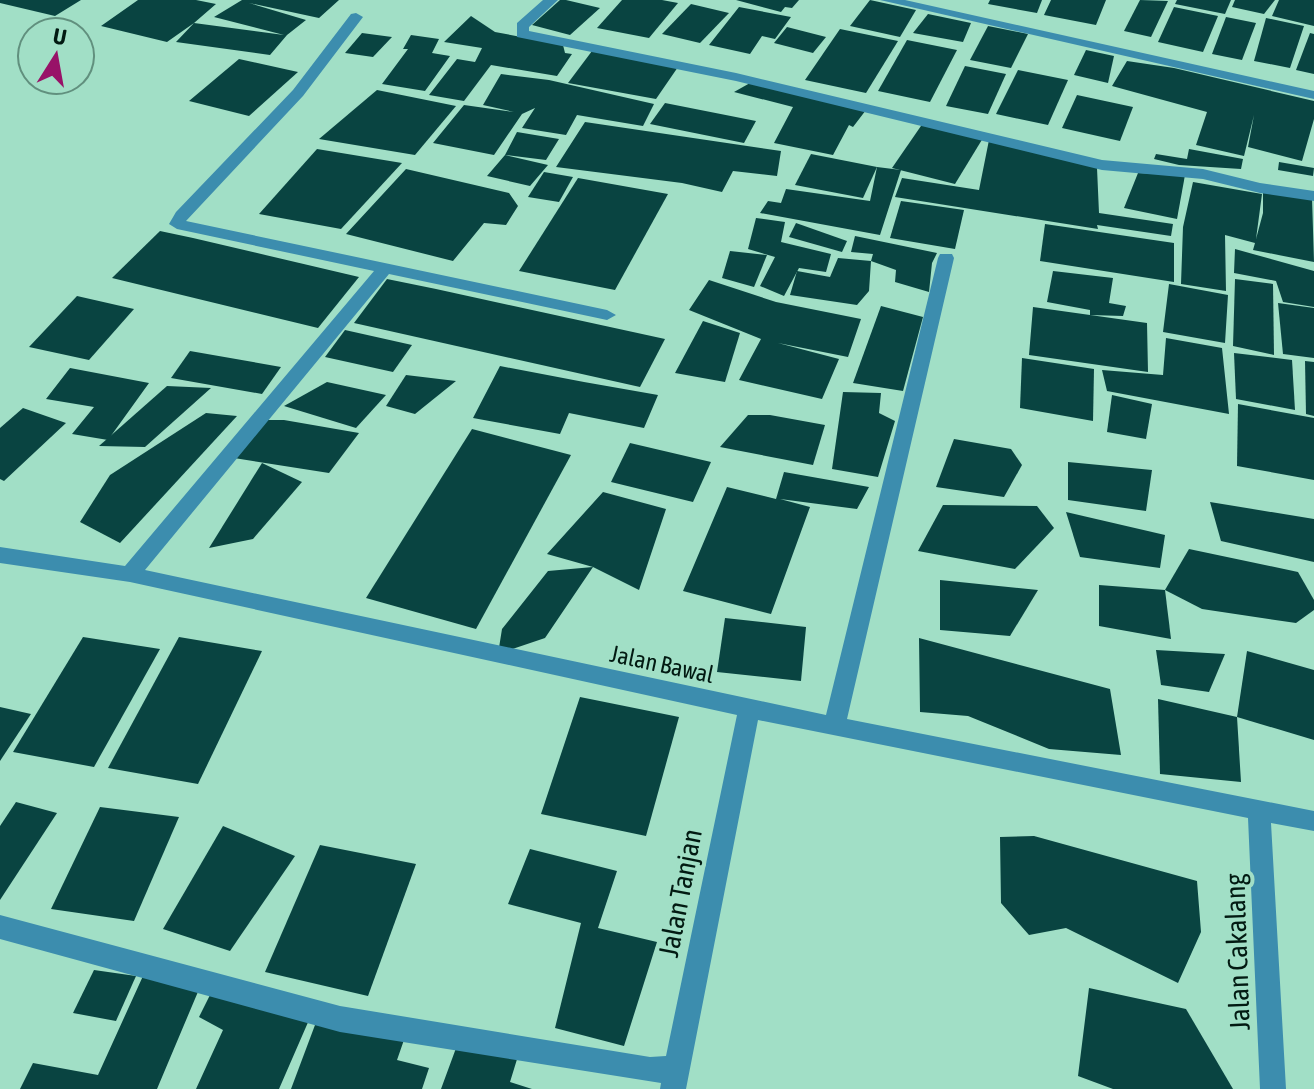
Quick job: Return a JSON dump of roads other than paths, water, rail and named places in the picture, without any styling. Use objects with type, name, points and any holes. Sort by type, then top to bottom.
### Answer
[{"type":"street","points":[[551,0],[522,26],[522,34],[736,77],[1102,165],[1203,174],[1260,188],[1314,196]]},
{"type":"street","points":[[887,0],[1314,95]]},
{"type":"street","points":[[356,17],[298,93],[182,215],[177,224],[607,315]]},
{"type":"street","points":[[835,725],[946,258]]},
{"type":"street","points":[[130,574],[384,270]]},
{"type":"street","name":"Jalan Bawal","points":[[0,555],[130,574],[749,709],[1314,821]]},
{"type":"street","name":"Jalan Tanjan","points":[[675,1079],[749,709]]},
{"type":"street","name":"Jalan Cakalang","points":[[1259,812],[1273,1089]]},
{"type":"street","points":[[0,927],[340,1019],[650,1070],[675,1079]]}]
